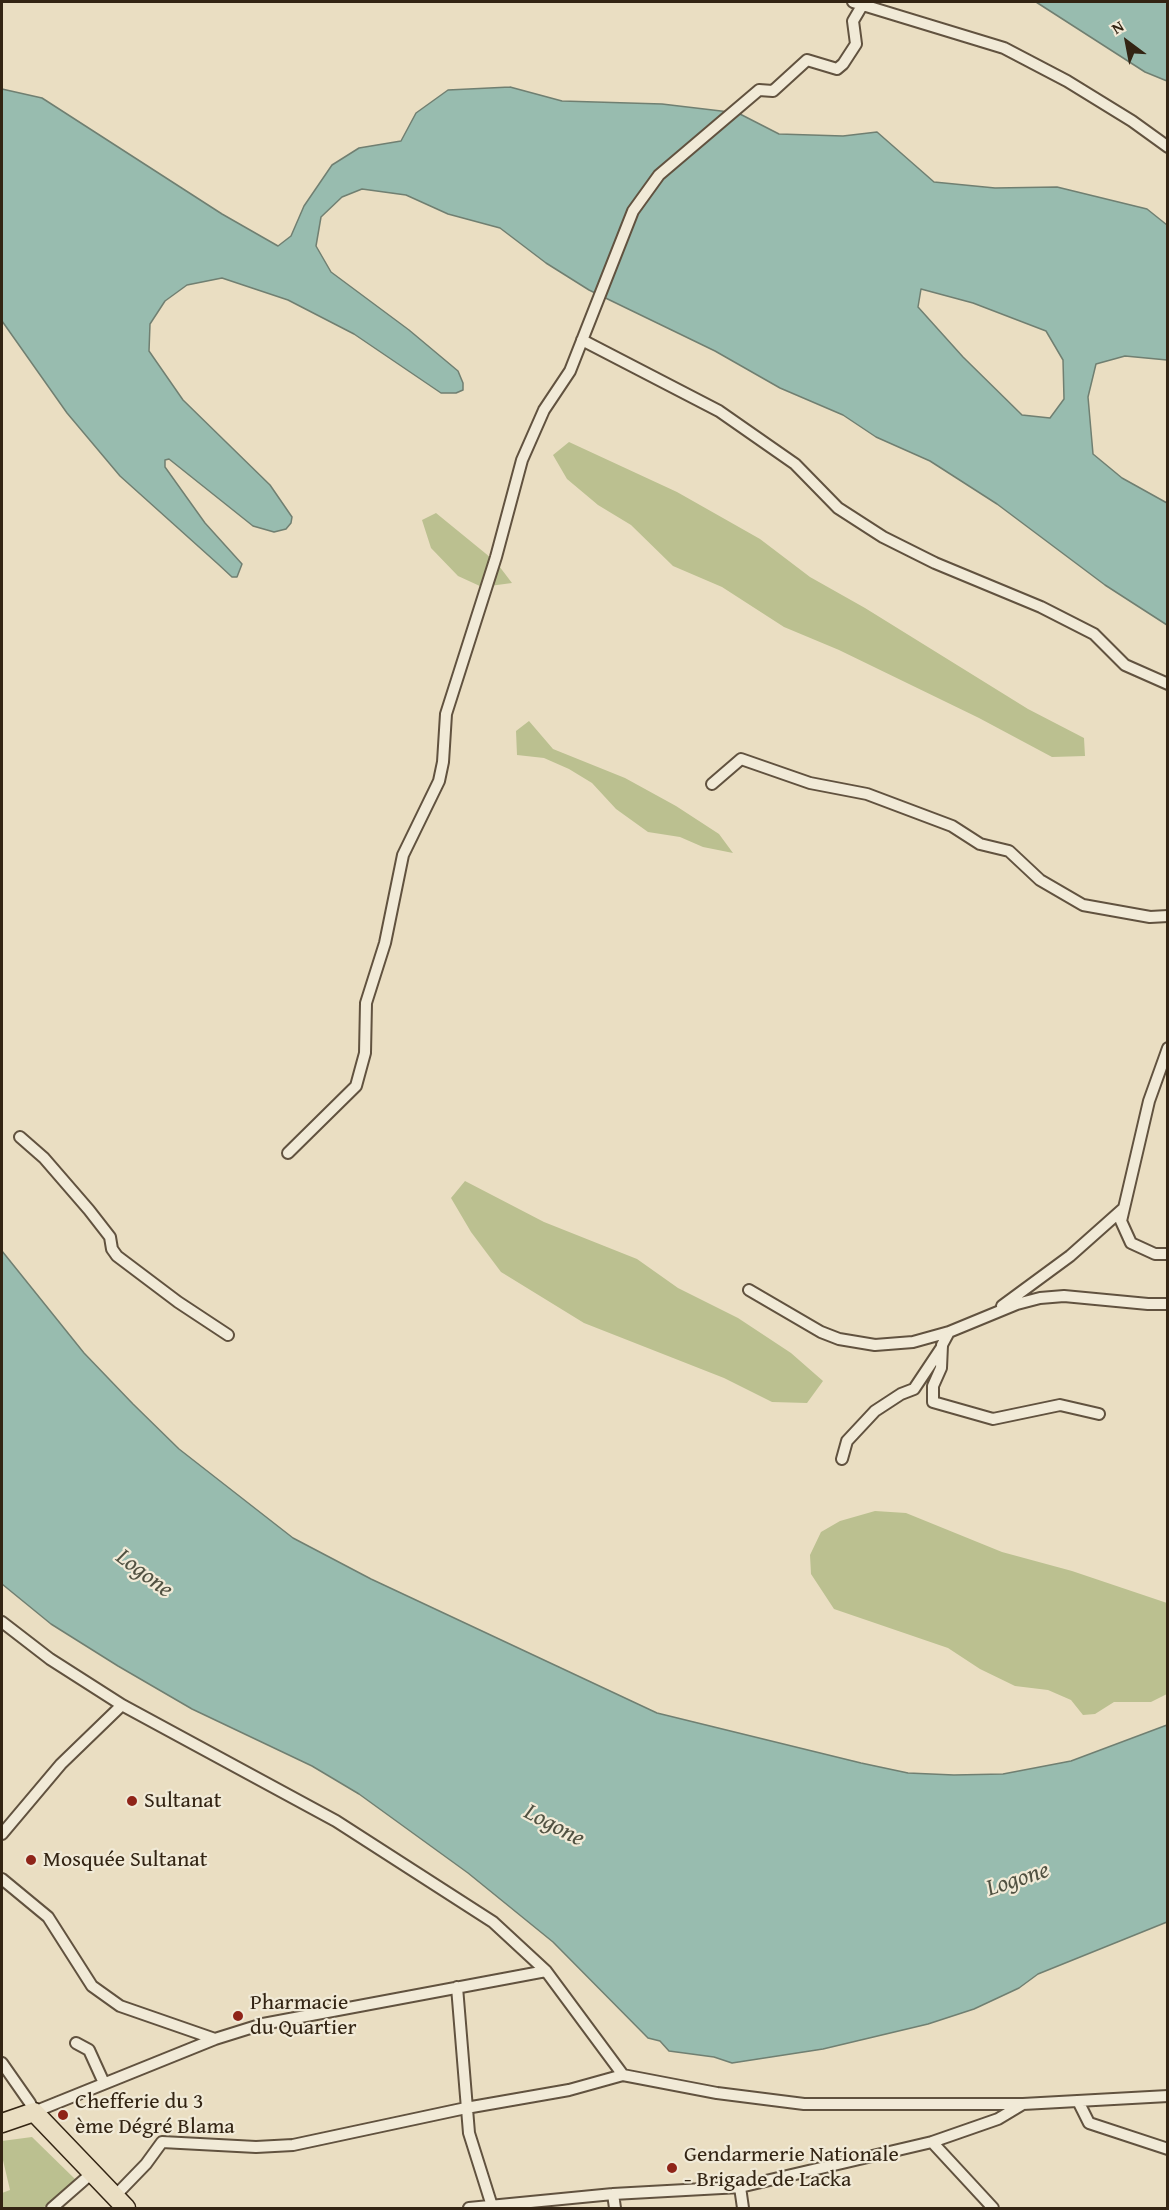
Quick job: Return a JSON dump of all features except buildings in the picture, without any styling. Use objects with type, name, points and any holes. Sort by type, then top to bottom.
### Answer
[{"type":"highway","points":[[2,2122],[34,2112],[120,2202]]},
{"type":"street","points":[[288,1153],[356,1086],[365,1053],[366,1003],[386,943],[403,855],[438,781],[443,762],[446,714],[493,568],[522,460],[544,410],[570,371],[633,211],[659,175],[759,90],[773,91],[807,60],[837,69],[843,64],[856,44],[853,21],[858,3],[1004,48],[1067,81],[1132,121],[1167,147]]},
{"type":"street","points":[[582,340],[719,411],[795,464],[838,508],[884,537],[935,563],[1041,607],[1094,634],[1125,664],[1167,684]]},
{"type":"street","points":[[712,784],[741,759],[810,783],[867,794],[952,826],[980,844],[1009,851],[1040,880],[1083,905],[1150,917],[1167,916]]},
{"type":"street","points":[[1167,1048],[1149,1101],[1121,1221],[1131,1243],[1155,1254],[1167,1254]]},
{"type":"street","points":[[20,1137],[44,1158],[89,1210],[110,1237],[112,1249],[117,1256],[178,1302],[228,1335]]},
{"type":"street","points":[[995,1312],[1070,1256],[1124,1208]]},
{"type":"street","points":[[749,1290],[821,1332],[857,1343],[894,1345],[949,1332],[1017,1304],[1064,1296],[1127,1303],[1167,1304]]},
{"type":"street","points":[[842,1459],[847,1441],[875,1411],[901,1394],[914,1389],[949,1332]]},
{"type":"street","points":[[942,1346],[941,1368],[933,1386],[933,1402],[993,1419],[1060,1405],[1099,1414]]},
{"type":"street","points":[[2,1622],[50,1659],[122,1705],[336,1821],[493,1922],[546,1971],[623,2075]]},
{"type":"street","points":[[2,1834],[61,1764],[122,1705]]},
{"type":"street","points":[[2,1880],[48,1917],[92,1986],[120,2006],[215,2039]]},
{"type":"street","points":[[2,2063],[34,2112],[215,2039],[263,2024],[546,1971]]},
{"type":"street","points":[[458,1987],[469,2133],[492,2206]]},
{"type":"street","points":[[76,2043],[89,2050],[104,2083]]},
{"type":"street","points":[[120,2202],[162,2142],[256,2147],[293,2145],[466,2108],[569,2090],[623,2075],[717,2093],[804,2104],[1023,2104],[1167,2096]]},
{"type":"street","points":[[1078,2101],[1089,2123],[1167,2149]]},
{"type":"street","points":[[469,2208],[613,2194],[740,2187],[932,2142],[998,2119],[1023,2104]]},
{"type":"street","points":[[932,2142],[993,2208]]},
{"type":"street","points":[[52,2208],[92,2173]]},
{"type":"street","points":[[740,2187],[743,2208]]},
{"type":"street","points":[[613,2194],[615,2208]]},
{"type":"green space","points":[[569,442],[677,492],[760,539],[810,577],[865,608],[1028,709],[1084,738],[1085,756],[1052,757],[979,718],[839,650],[784,627],[722,587],[673,566],[631,525],[598,505],[567,479],[553,455]]},
{"type":"green space","points":[[436,513],[496,562],[512,583],[482,587],[458,576],[431,548],[422,520]]},
{"type":"green space","points":[[529,721],[553,749],[625,778],[676,806],[719,834],[733,853],[703,847],[680,837],[648,832],[616,809],[592,783],[569,769],[544,758],[517,755],[516,731]]},
{"type":"green space","points":[[465,1181],[544,1222],[637,1259],[678,1288],[738,1318],[791,1353],[823,1381],[807,1403],[772,1402],[724,1378],[584,1323],[501,1272],[471,1232],[451,1198]]},
{"type":"green space","points":[[875,1511],[906,1513],[1002,1552],[1072,1571],[1167,1603],[1167,1694],[1151,1702],[1114,1702],[1095,1714],[1083,1715],[1071,1700],[1048,1690],[1015,1686],[980,1669],[948,1648],[834,1609],[811,1574],[810,1555],[821,1532],[840,1521]]},
{"type":"green space","points":[[32,2137],[76,2180],[43,2208],[2,2208],[2,2193],[10,2190],[2,2156],[2,2141]]},
{"type":"water","points":[[1036,2],[1167,2],[1167,81],[1145,72]]},
{"type":"water","points":[[510,87],[562,101],[662,104],[738,113],[779,134],[843,136],[877,132],[934,182],[995,188],[1057,187],[1147,209],[1167,225],[1167,360],[1125,356],[1096,364],[1088,397],[1093,454],[1122,478],[1167,503],[1167,625],[1105,585],[997,504],[930,461],[876,437],[843,415],[780,388],[715,351],[589,290],[546,263],[500,228],[448,214],[406,195],[362,189],[342,197],[321,217],[316,246],[331,272],[409,330],[458,371],[463,390],[456,393],[441,393],[354,334],[288,300],[222,278],[187,285],[165,301],[150,324],[149,351],[183,400],[270,485],[292,517],[286,529],[274,532],[253,526],[169,459],[165,460],[165,467],[205,523],[242,564],[237,577],[232,577],[120,476],[67,413],[2,321],[2,89],[42,98],[222,214],[278,246],[291,236],[304,206],[332,165],[359,148],[401,141],[416,113],[448,90]],"holes":[[[921,289],[973,303],[1046,331],[1063,360],[1064,399],[1050,418],[1022,415],[963,357],[918,307]]]},
{"type":"water","name":"Logone","points":[[2,1251],[84,1353],[133,1404],[179,1449],[293,1538],[371,1579],[657,1713],[908,1773],[954,1775],[1003,1774],[1071,1761],[1167,1725],[1167,1922],[1038,1974],[1019,1988],[974,2009],[928,2024],[823,2049],[732,2063],[714,2057],[669,2051],[660,2041],[648,2038],[553,1942],[468,1873],[359,1794],[312,1766],[192,1709],[118,1666],[51,1624],[2,1584]]},
{"type":"place","name":"Sultanat","points":[[132,1801]]},
{"type":"place","name":"Mosquée Sultanat","points":[[31,1860]]},
{"type":"place","name":"Pharmacie du Quartier","points":[[238,2016]]},
{"type":"place","name":"Chefferie du 3 ème Dégré Blama","points":[[63,2115]]},
{"type":"place","name":"Gendarmerie Nationale - Brigade de Lacka","points":[[672,2168]]}]
